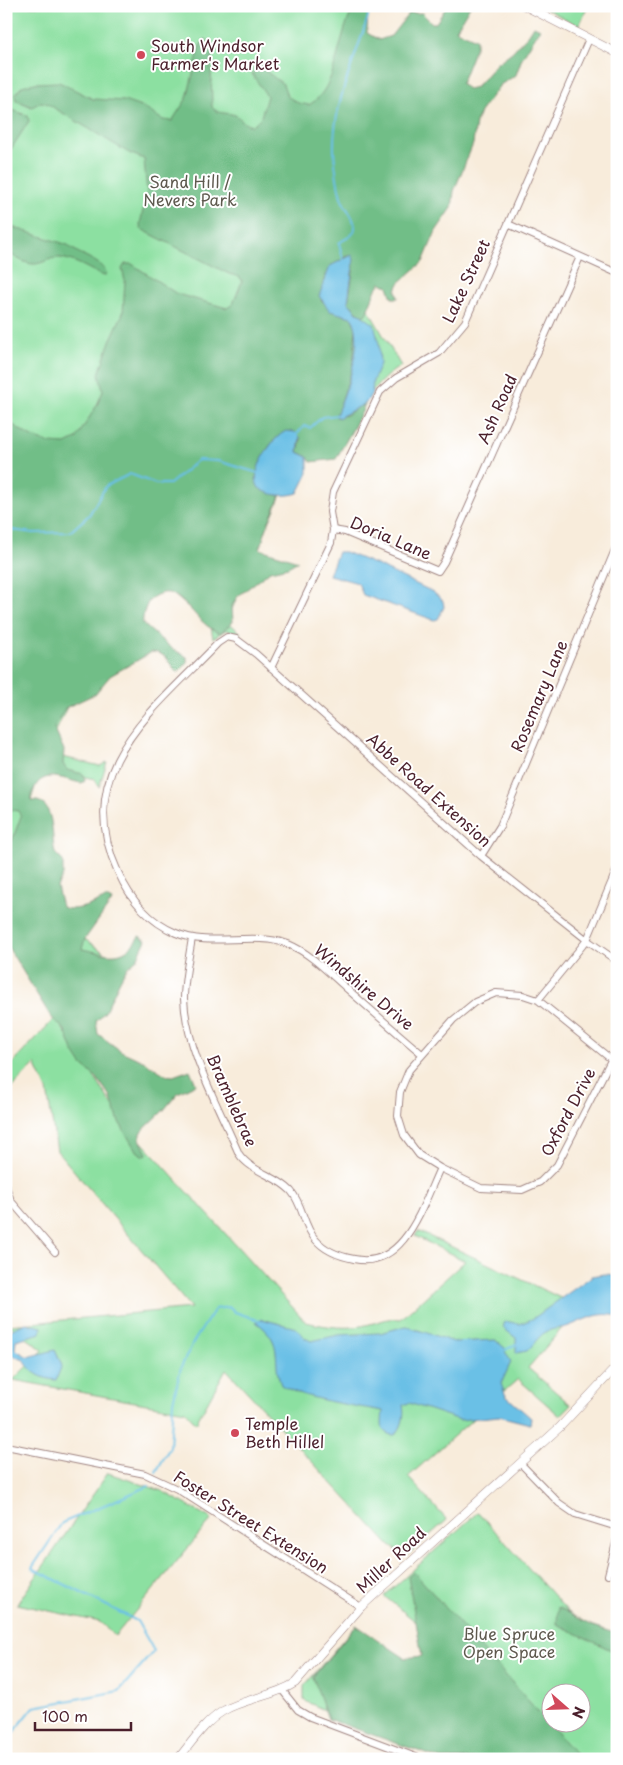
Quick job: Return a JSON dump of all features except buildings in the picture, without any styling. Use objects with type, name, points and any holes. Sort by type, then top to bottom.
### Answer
[{"type":"street","points":[[525,6],[617,53]]},
{"type":"street","name":"Lake Street","points":[[272,668],[331,543],[333,530],[330,512],[333,492],[380,392],[396,378],[439,353],[465,322],[589,40]]},
{"type":"street","points":[[508,224],[617,273]]},
{"type":"street","name":"Ash Road","points":[[438,571],[444,562],[580,257]]},
{"type":"street","name":"Doria Lane","points":[[333,530],[345,532],[438,571]]},
{"type":"street","name":"Rosemary Lane","points":[[481,856],[500,826],[617,544]]},
{"type":"street","name":"Abbe Road Extension","points":[[227,637],[236,639],[272,668],[481,856],[587,940],[617,961]]},
{"type":"street","name":"Windshire Drive","points":[[227,637],[218,643],[160,703],[126,742],[115,761],[105,799],[104,821],[106,839],[111,856],[127,891],[151,918],[162,926],[192,938],[255,939],[287,944],[312,959],[422,1054]]},
{"type":"street","points":[[538,1000],[587,940],[617,870]]},
{"type":"street","name":"Bramblebrae","points":[[192,938],[184,998],[187,1024],[194,1049],[228,1128],[246,1164],[279,1181],[291,1192],[300,1205],[313,1237],[326,1250],[362,1261],[379,1260],[392,1252],[410,1233],[440,1168]]},
{"type":"street","name":"Oxford Drive","points":[[496,993],[523,995],[538,1000],[614,1062],[557,1165],[540,1182],[522,1190],[481,1188],[440,1168],[419,1155],[404,1135],[398,1116],[400,1092],[409,1070],[422,1054],[453,1020],[475,1002],[496,993]]},
{"type":"street","points":[[6,1186],[8,1202],[55,1252]]},
{"type":"street","name":"Miller Road","points":[[178,1759],[211,1720],[224,1711],[282,1690],[305,1673],[361,1607],[560,1428],[617,1366]]},
{"type":"street","name":"Foster Street Extension","points":[[6,1446],[108,1465],[145,1474],[177,1489],[361,1607]]},
{"type":"street","points":[[520,1463],[559,1503],[576,1514],[617,1527]]},
{"type":"street","points":[[608,1574],[617,1539]]},
{"type":"street","points":[[282,1690],[298,1710],[310,1717],[421,1759]]},
{"type":"green space","name":"Sand Hill / Nevers Park","points":[[6,6],[370,6],[360,31],[394,46],[364,302],[401,366],[388,375],[372,393],[342,447],[299,453],[227,621],[241,633],[226,630],[213,638],[211,627],[134,560],[46,753],[100,766],[107,762],[99,787],[95,779],[41,768],[6,881]]},
{"type":"green space","name":"Sand Hill / Nevers Park","points":[[447,6],[470,6],[456,30],[476,39],[476,46],[461,84],[468,89],[476,87],[496,64],[512,52],[534,26],[540,29],[522,58],[516,75],[500,85],[480,112],[476,123],[473,144],[454,191],[452,208],[436,231],[423,262],[399,283],[396,290],[398,298],[392,298],[388,286],[381,283],[376,289],[366,314],[362,316],[348,302],[354,266],[349,255],[336,263],[325,278],[321,300],[335,311],[351,317],[356,327],[353,366],[336,417],[347,415],[360,405],[363,405],[363,410],[336,459],[311,462],[308,457],[298,452],[301,439],[294,433],[287,432],[280,435],[274,441],[263,457],[257,474],[259,488],[280,496],[260,549],[298,561],[288,567],[270,571],[237,597],[232,605],[233,622],[220,633],[201,621],[180,599],[168,593],[154,596],[145,609],[143,624],[171,648],[187,657],[187,663],[177,673],[164,656],[152,652],[110,676],[95,694],[65,708],[54,728],[64,750],[63,764],[67,770],[83,774],[85,781],[81,783],[56,777],[44,778],[39,782],[31,795],[31,801],[45,805],[49,812],[55,853],[63,861],[63,875],[57,887],[62,907],[67,909],[78,908],[106,898],[112,901],[85,939],[82,949],[114,954],[127,950],[139,936],[146,940],[137,959],[126,969],[105,1012],[96,1021],[98,1034],[121,1051],[145,1062],[166,1075],[173,1076],[190,1070],[196,1084],[178,1093],[163,1111],[140,1133],[140,1139],[147,1154],[143,1156],[135,1149],[119,1122],[110,1096],[97,1078],[82,1065],[73,1051],[65,1030],[51,1017],[6,944],[6,845],[12,841],[21,816],[18,811],[6,809],[6,420],[28,435],[48,443],[66,444],[76,439],[97,405],[103,391],[99,374],[110,341],[123,313],[125,281],[122,269],[125,264],[132,264],[177,294],[227,308],[233,304],[242,281],[240,277],[229,274],[141,229],[140,224],[147,193],[144,159],[129,153],[46,103],[41,102],[32,107],[16,100],[15,95],[22,86],[35,83],[59,82],[93,99],[124,101],[144,108],[163,120],[172,121],[187,98],[200,46],[205,39],[215,45],[211,63],[212,107],[214,110],[235,115],[245,123],[253,125],[261,117],[267,96],[252,74],[256,68],[260,67],[283,84],[287,96],[298,103],[309,105],[319,97],[332,74],[347,21],[353,10],[368,12],[367,33],[379,40],[391,36],[409,13],[422,13],[432,23],[436,23]]},
{"type":"green space","points":[[541,6],[588,6],[579,26]]},
{"type":"green space","points":[[10,109],[28,116],[29,121],[6,157],[6,111]]},
{"type":"green space","points":[[6,225],[68,245],[95,261],[107,274],[104,276],[78,263],[61,258],[54,258],[35,264],[20,260],[6,252]]},
{"type":"green space","points":[[55,918],[113,959],[56,1018],[122,1120],[306,1322],[346,1327],[362,1326],[389,1319],[401,1319],[465,1261],[415,1236],[418,1231],[580,1307],[528,1368],[571,1405],[560,1416],[518,1379],[408,1477],[447,1520],[406,1556],[390,1546],[226,1369],[196,1423],[185,1411],[13,1380],[43,1350],[9,1325],[191,1308],[57,1151],[47,1090],[35,1064],[6,1094],[6,1070],[55,1018]]},
{"type":"green space","points":[[108,1473],[162,1491],[212,1519],[115,1636],[100,1622],[17,1604]]},
{"type":"green space","name":"Blue Spruce Open Space","points":[[478,1512],[589,1635],[617,1644],[617,1759],[453,1759],[361,1727],[304,1699],[304,1686],[353,1628],[416,1680],[446,1646],[384,1596]]},
{"type":"green space","points":[[414,1572],[540,1714],[540,1732],[556,1732],[580,1759],[441,1759],[328,1719],[313,1677],[356,1625],[405,1658],[422,1656],[408,1577]]},
{"type":"green space","points":[[558,1607],[593,1626],[617,1634],[617,1675],[614,1672],[615,1652],[557,1624]]},
{"type":"water","points":[[352,255],[354,259],[348,302],[357,312],[374,324],[379,344],[380,364],[373,381],[372,393],[366,403],[338,418],[336,415],[353,366],[357,338],[351,317],[330,311],[319,296],[330,266]]},
{"type":"water","points":[[286,431],[295,432],[300,437],[298,452],[308,457],[308,473],[298,493],[288,495],[273,494],[259,488],[256,482],[257,474],[259,465],[268,448],[274,440]]},
{"type":"water","points":[[338,552],[345,552],[379,566],[433,592],[443,601],[444,607],[438,619],[434,620],[363,595],[358,583],[329,575]]},
{"type":"water","points":[[604,1274],[617,1275],[617,1316],[598,1315],[566,1327],[548,1331],[527,1351],[516,1353],[516,1338],[503,1328],[505,1321],[520,1324],[534,1318],[592,1276]]},
{"type":"water","points":[[262,1319],[296,1328],[305,1338],[311,1341],[339,1335],[380,1333],[406,1326],[454,1342],[495,1340],[505,1348],[511,1362],[501,1384],[506,1396],[531,1418],[530,1424],[499,1416],[460,1420],[409,1403],[403,1405],[402,1425],[395,1435],[386,1433],[383,1427],[383,1411],[315,1398],[281,1385],[278,1376],[276,1352],[271,1337],[256,1322]]},
{"type":"water","points":[[26,1323],[42,1327],[41,1333],[16,1340],[15,1349],[28,1357],[55,1350],[62,1365],[56,1380],[37,1375],[24,1360],[11,1355],[11,1346],[6,1332]]},
{"type":"waterway","points":[[343,259],[339,243],[351,235],[355,224],[342,201],[338,186],[334,151],[335,132],[337,114],[347,77],[371,6]]},
{"type":"waterway","points":[[296,435],[304,426],[310,428],[322,417],[337,415]]},
{"type":"waterway","points":[[12,530],[33,533],[70,532],[89,515],[106,486],[130,474],[156,484],[170,484],[198,460],[218,461],[258,473]]},
{"type":"waterway","points":[[156,1472],[170,1447],[173,1402],[181,1367],[194,1341],[215,1309],[230,1307],[235,1312],[261,1321]]},
{"type":"waterway","points":[[503,1351],[519,1343]]},
{"type":"waterway","points":[[6,1738],[9,1738],[34,1707],[119,1691],[154,1651],[137,1621],[32,1568],[62,1523],[149,1486]]},
{"type":"place","name":"South Windsor Farmer's Market","points":[[141,55]]},
{"type":"place","name":"Temple Beth Hillel","points":[[235,1433]]}]
